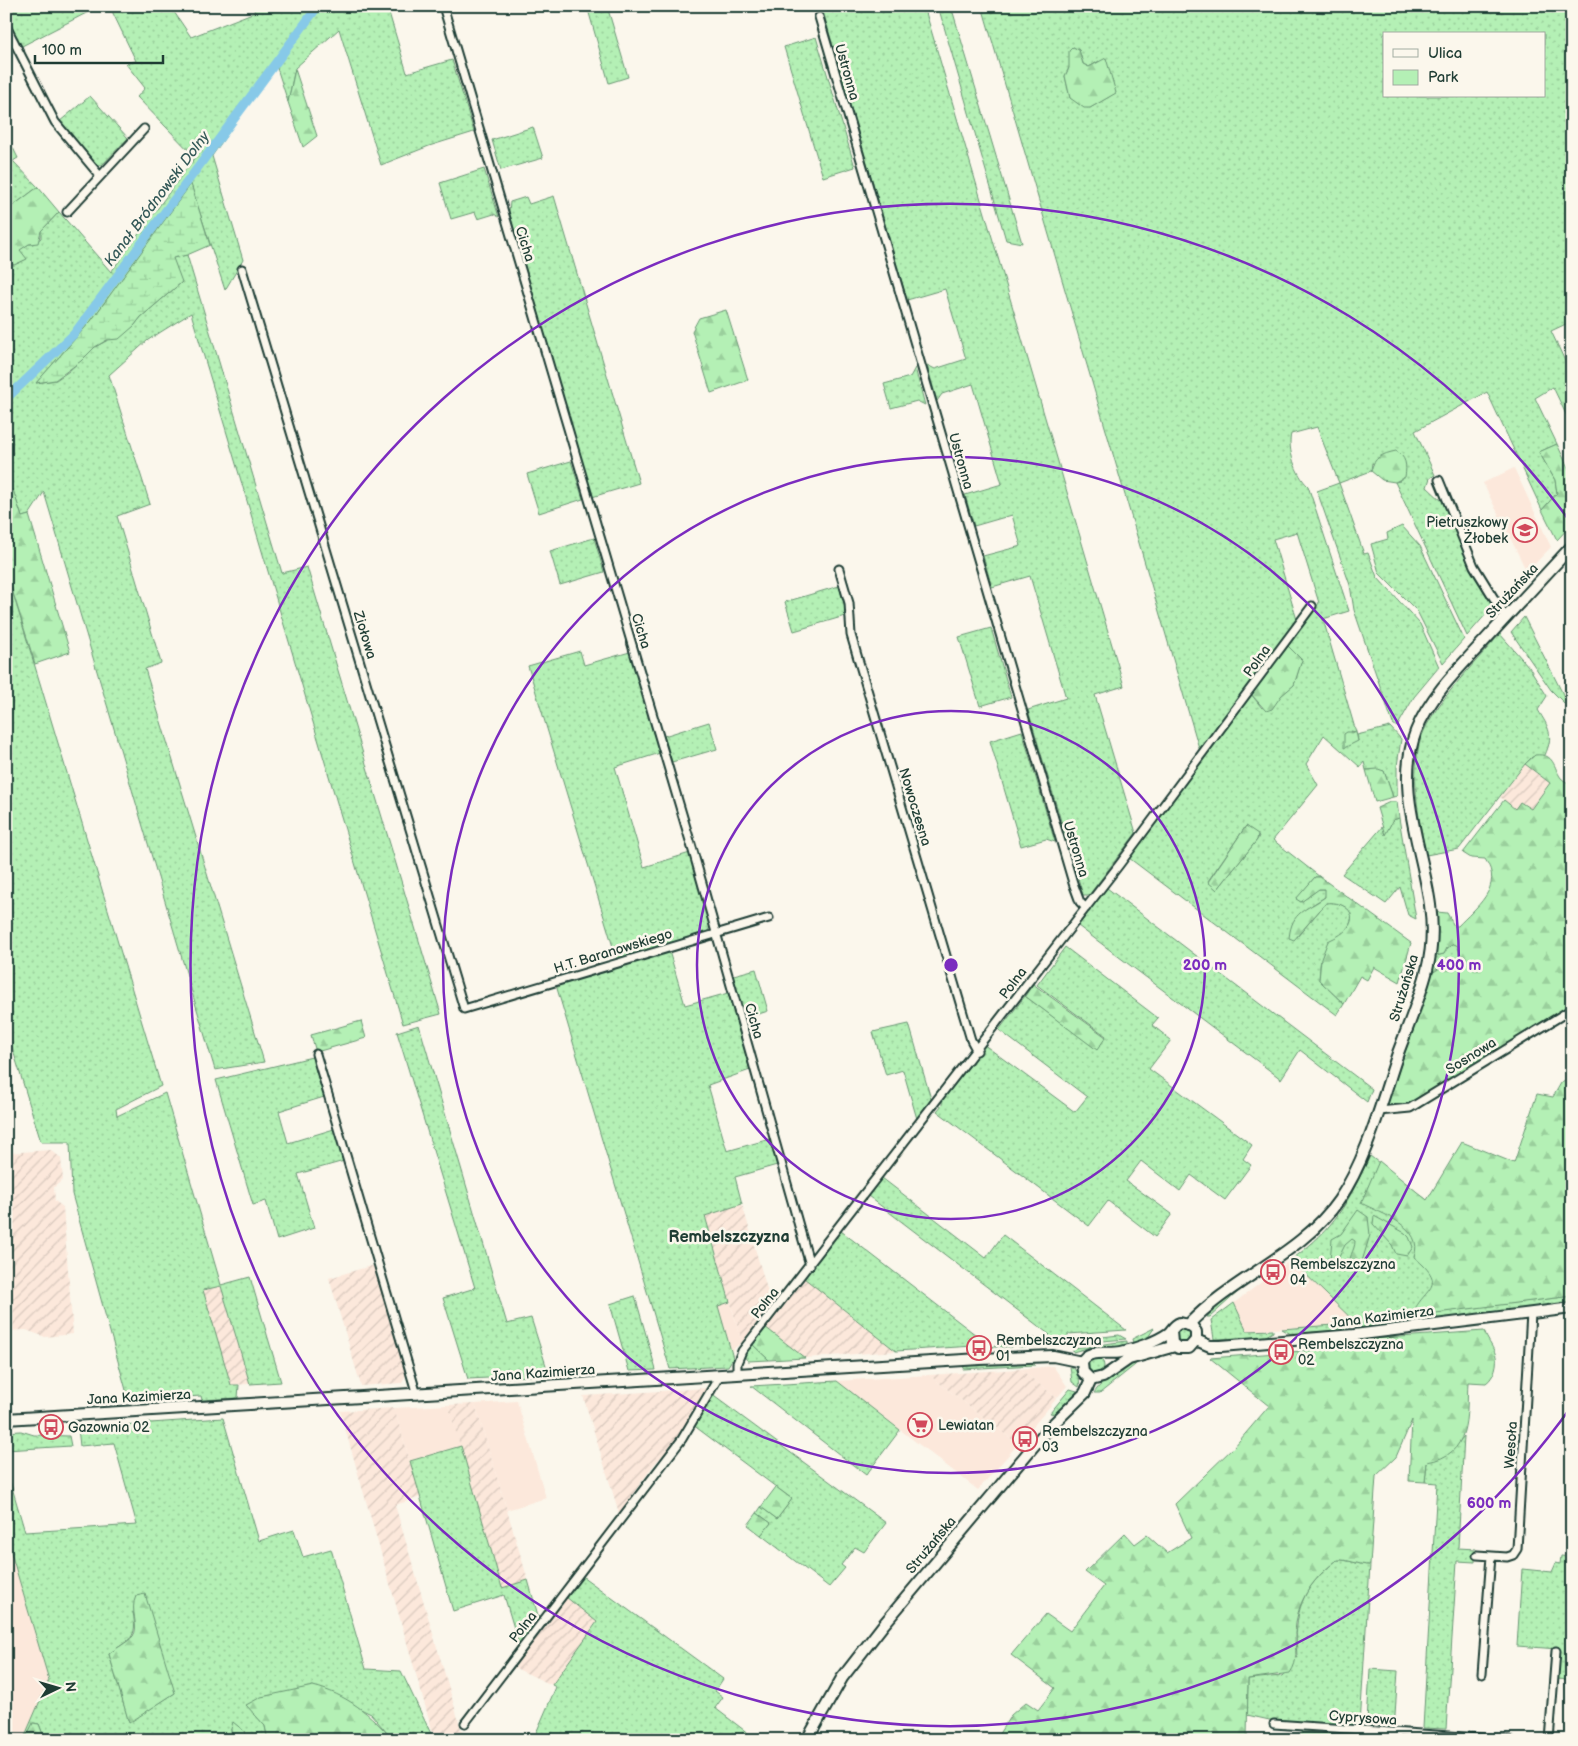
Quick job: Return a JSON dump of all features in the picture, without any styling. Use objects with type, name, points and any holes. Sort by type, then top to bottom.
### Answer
[{"type":"main road","name":"Strużańska","points":[[1189,1324],[1216,1299],[1304,1239],[1324,1220],[1354,1174],[1379,1110],[1427,970],[1431,936],[1430,906],[1414,830],[1408,785],[1410,757],[1416,731],[1432,703],[1451,678],[1572,546]]},
{"type":"main road","name":"Jana Kazimierza","points":[[1196,1340],[1210,1346],[1354,1335],[1572,1308]]},
{"type":"main road","points":[[1176,1324],[1189,1324],[1196,1332],[1196,1340],[1189,1348],[1182,1349],[1175,1346],[1170,1339],[1171,1332],[1176,1324]]},
{"type":"main road","points":[[1171,1332],[1133,1348],[1103,1355],[1093,1352],[1088,1354],[1082,1362],[1083,1372],[1091,1380],[1098,1379],[1129,1359],[1175,1346]]},
{"type":"main road","points":[[1103,1355],[1107,1362],[1107,1373]]},
{"type":"main road","name":"Jana Kazimierza","points":[[6,1419],[1022,1357],[1061,1357],[1082,1362]]},
{"type":"main road","name":"Strużańska","points":[[807,1740],[842,1678],[884,1624],[1047,1430],[1080,1399],[1091,1380]]},
{"type":"street","name":"Cicha","points":[[444,6],[716,934],[810,1266]]},
{"type":"street","name":"Ustronna","points":[[819,17],[1070,874],[1077,894],[1086,908]]},
{"type":"street","points":[[6,26],[55,122],[100,176]]},
{"type":"street","points":[[67,212],[144,129]]},
{"type":"street","name":"Ziołowa","points":[[242,269],[464,1009]]},
{"type":"street","points":[[1439,480],[1474,566],[1506,618]]},
{"type":"street","name":"Nowoczesna","points":[[839,569],[849,603],[851,635],[971,1040],[976,1051]]},
{"type":"street","name":"Polna","points":[[737,1374],[737,1364],[742,1351],[810,1266],[1086,908],[1258,681],[1312,606]]},
{"type":"street","name":"H.T. Baranowskiego","points":[[464,1009],[769,918]]},
{"type":"street","name":"Sosnowa","points":[[1379,1110],[1410,1108],[1572,1009]]},
{"type":"street","points":[[316,1054],[417,1394]]},
{"type":"street","name":"Wesoła","points":[[1477,1555],[1510,1556],[1517,1549],[1531,1313]]},
{"type":"street","name":"Polna","points":[[465,1723],[682,1439],[720,1375]]},
{"type":"street","points":[[1482,1674],[1490,1556]]},
{"type":"street","points":[[1549,1740],[1556,1651]]},
{"type":"street","name":"Cyprysowa","points":[[1274,1724],[1509,1740]]},
{"type":"shaded area","name":"Pietruszkowy Żłobek","points":[[1514,468],[1551,547],[1527,572],[1483,483]]},
{"type":"shaded area","points":[[1525,764],[1550,783],[1531,809],[1515,809],[1500,797]]},
{"type":"shaded area","points":[[51,1150],[61,1158],[63,1180],[54,1187],[55,1201],[63,1207],[73,1334],[45,1337],[26,1330],[6,1331],[6,1153]]},
{"type":"shaded area","points":[[742,1204],[772,1306],[742,1342],[705,1216]]},
{"type":"shaded area","points":[[1291,1260],[1356,1323],[1247,1331],[1234,1303]]},
{"type":"shaded area","points":[[374,1265],[406,1375],[402,1383],[361,1386],[329,1278]]},
{"type":"shaded area","points":[[804,1278],[896,1351],[805,1358],[765,1327]]},
{"type":"shaded area","points":[[221,1286],[250,1384],[231,1385],[202,1290]]},
{"type":"shaded area","points":[[730,1302],[742,1342],[731,1351],[718,1306]]},
{"type":"shaded area","points":[[1053,1366],[1067,1386],[1057,1398],[1020,1369]]},
{"type":"shaded area","points":[[1020,1369],[1057,1398],[1018,1444],[929,1375]]},
{"type":"shaded area","points":[[929,1375],[1018,1444],[978,1490],[837,1381]]},
{"type":"shaded area","points":[[707,1388],[673,1445],[655,1463],[619,1513],[583,1396]]},
{"type":"shaded area","points":[[517,1401],[546,1498],[507,1510],[475,1404]]},
{"type":"shaded area","points":[[475,1404],[528,1580],[502,1589],[448,1405]]},
{"type":"shaded area","points":[[448,1405],[461,1446],[410,1461],[394,1408]]},
{"type":"shaded area","points":[[394,1408],[421,1497],[395,1505],[462,1732],[489,1740],[435,1740],[340,1411]]},
{"type":"shaded area","points":[[6,1536],[49,1681],[23,1740],[6,1740]]},
{"type":"shaded area","points":[[566,1597],[597,1622],[552,1685],[513,1667],[513,1663]]},
{"type":"green space","points":[[6,6],[100,6],[20,47],[6,19]]},
{"type":"green space","points":[[111,6],[170,6],[191,37],[255,12],[252,6],[387,6],[407,73],[452,60],[474,132],[429,146],[381,165],[339,29],[295,68],[288,102],[276,65],[212,156],[243,260],[225,290],[191,185],[91,321],[36,383],[56,380],[69,371],[95,347],[134,326],[141,317],[181,283],[172,258],[187,255],[282,573],[307,567],[441,1014],[403,1024],[191,313],[148,340],[109,375],[150,504],[117,516],[161,663],[145,669],[264,1062],[215,1070],[44,492],[29,515],[22,517],[13,490],[6,494],[6,262],[14,265],[26,259],[19,250],[41,238],[41,231],[59,212],[111,272],[195,157],[137,97],[145,88],[126,64],[136,61]]},
{"type":"green space","points":[[587,6],[607,6],[628,77],[609,83]]},
{"type":"green space","points":[[813,6],[924,6],[1124,686],[1095,695],[1136,833],[1089,895],[1083,895],[1028,710],[1066,698],[1030,576],[992,587],[983,556],[1021,546],[1012,515],[974,526],[965,495],[1002,484],[973,384],[942,394],[937,401],[927,365],[935,369],[966,359],[945,289],[907,300],[822,8]]},
{"type":"green space","points":[[938,6],[951,6],[1022,243],[1006,240]]},
{"type":"green space","points":[[982,6],[1572,6],[1572,269],[1570,270],[1572,274],[1572,309],[1564,314],[1568,323],[1551,331],[1572,376],[1572,427],[1553,387],[1535,398],[1557,444],[1539,452],[1555,480],[1557,493],[1542,510],[1487,392],[1415,431],[1435,475],[1430,478],[1427,487],[1444,503],[1472,566],[1494,605],[1467,636],[1395,482],[1400,481],[1372,463],[1371,471],[1339,483],[1317,427],[1291,434],[1291,454],[1296,469],[1308,486],[1349,611],[1323,619],[1356,732],[1351,731],[1358,741],[1357,735],[1390,727],[1401,739],[1397,766],[1397,796],[1393,797],[1384,771],[1366,770],[1364,762],[1360,767],[1324,735],[1306,764],[1318,785],[1273,840],[1320,877],[1315,877],[1297,899],[1301,902],[1318,889],[1325,889],[1326,892],[1325,897],[1312,905],[1297,937],[1326,903],[1340,904],[1351,912],[1350,924],[1347,930],[1324,953],[1320,966],[1319,980],[1344,1004],[1337,1015],[1129,858],[1251,694],[1262,708],[1294,685],[1302,660],[1288,646],[1319,603],[1297,532],[1273,539],[1297,620],[1201,755]],"holes":[[[1073,47],[1079,50],[1083,64],[1089,67],[1099,61],[1115,93],[1090,108],[1070,98],[1065,76],[1069,68]],[[1246,826],[1259,836],[1217,890],[1208,881]]]},
{"type":"green space","points":[[816,37],[855,167],[823,177],[784,47]]},
{"type":"green space","points":[[1073,47],[1079,50],[1083,64],[1089,67],[1106,58],[1116,93],[1090,108],[1084,108],[1070,98],[1065,76],[1069,68],[1069,51]]},
{"type":"green space","points":[[295,69],[317,136],[303,147],[288,102]]},
{"type":"green space","points":[[90,96],[128,138],[102,165],[97,165],[59,122]]},
{"type":"green space","points":[[533,127],[543,158],[501,170],[492,140]]},
{"type":"green space","points":[[6,134],[18,158],[13,161],[38,187],[6,211]]},
{"type":"green space","points":[[484,169],[499,217],[494,214],[478,219],[475,212],[451,219],[440,183]]},
{"type":"green space","points":[[191,184],[210,245],[187,255],[173,258],[182,282],[141,317],[119,339],[107,340],[95,347],[81,361],[55,380],[36,383],[91,321]]},
{"type":"green space","points":[[38,187],[59,212],[41,231],[38,243],[29,244],[20,250],[27,259],[14,265],[6,262],[6,211]]},
{"type":"green space","points":[[554,196],[639,483],[592,497],[509,211],[510,202],[526,197],[529,204]]},
{"type":"green space","points":[[726,310],[748,380],[711,393],[692,331],[699,318]]},
{"type":"green space","points":[[915,368],[925,405],[917,401],[891,408],[884,384],[910,377]]},
{"type":"green space","points":[[1557,444],[1572,476],[1572,524],[1557,540],[1542,510],[1557,493],[1555,480],[1539,452]]},
{"type":"green space","points":[[1396,451],[1405,462],[1405,477],[1395,482],[1382,480],[1371,471],[1372,466],[1383,455]]},
{"type":"green space","points":[[571,461],[583,499],[539,513],[527,474]]},
{"type":"green space","points":[[1339,483],[1364,554],[1368,553],[1377,577],[1420,624],[1439,667],[1414,697],[1397,727],[1393,724],[1354,610],[1350,585],[1317,491]]},
{"type":"green space","points":[[13,490],[22,517],[29,515],[70,652],[35,664],[6,570],[6,494]]},
{"type":"green space","points":[[1402,526],[1420,546],[1464,639],[1443,663],[1417,611],[1379,573],[1371,544],[1388,539],[1387,533]]},
{"type":"green space","points":[[594,538],[604,572],[560,585],[550,551]]},
{"type":"green space","points":[[6,570],[161,1086],[116,1109],[117,1116],[165,1093],[221,1285],[250,1277],[281,1382],[250,1384],[221,1286],[203,1290],[231,1385],[239,1385],[238,1398],[202,1400],[201,1396],[129,1401],[72,1194],[70,1142],[41,1142],[6,1027]]},
{"type":"green space","points":[[839,586],[845,607],[845,616],[794,631],[785,602]]},
{"type":"green space","points":[[1524,617],[1571,710],[1551,690],[1511,632]]},
{"type":"green space","points":[[991,628],[1011,697],[980,706],[959,637]]},
{"type":"green space","points":[[1500,634],[1529,667],[1547,696],[1538,710],[1549,732],[1548,748],[1545,755],[1532,757],[1525,764],[1459,849],[1426,855],[1416,787],[1419,745],[1424,731],[1442,702]]},
{"type":"green space","points":[[1288,646],[1302,660],[1294,685],[1281,696],[1272,709],[1266,711],[1251,694]]},
{"type":"green space","points":[[580,651],[584,665],[630,652],[660,753],[615,767],[644,867],[690,853],[711,925],[708,931],[617,960],[528,666]]},
{"type":"green space","points":[[709,722],[717,749],[672,762],[664,736]]},
{"type":"green space","points":[[1022,731],[1055,842],[1046,839],[1021,846],[990,741]]},
{"type":"green space","points":[[1356,732],[1358,741],[1344,748],[1344,734]]},
{"type":"green space","points":[[1535,755],[1550,758],[1561,778],[1572,785],[1572,1004],[1407,1105],[1387,1105],[1432,973],[1445,965],[1462,961],[1458,946],[1454,944],[1447,948],[1444,954],[1435,956],[1437,912],[1447,913],[1454,926],[1458,926],[1479,904],[1490,888],[1492,879],[1485,859],[1471,858],[1463,853],[1504,800],[1515,809],[1520,802],[1531,809],[1550,783],[1525,764]]},
{"type":"green space","points":[[1378,769],[1384,771],[1393,797],[1375,802],[1366,770]]},
{"type":"green space","points":[[1390,802],[1397,802],[1399,818],[1393,820],[1385,835],[1377,808]]},
{"type":"green space","points":[[1399,818],[1416,919],[1408,915],[1400,887],[1386,904],[1342,874],[1383,826],[1385,834],[1393,820]]},
{"type":"green space","points":[[1246,826],[1258,834],[1257,840],[1217,890],[1208,882]]},
{"type":"green space","points":[[1315,877],[1320,877],[1411,943],[1400,982],[1374,967],[1367,980],[1360,976],[1344,1004],[1319,980],[1321,959],[1328,941],[1346,930],[1352,919],[1349,910],[1345,907],[1336,903],[1326,903],[1294,940],[1289,938],[1293,922],[1297,916],[1325,897],[1325,889],[1319,889],[1301,902],[1296,899]]},
{"type":"green space","points":[[1107,888],[1372,1089],[1367,1102],[1300,1050],[1281,1079],[1078,926]]},
{"type":"green space","points":[[1454,944],[1458,945],[1462,961],[1439,967],[1432,973],[1435,956],[1444,954],[1447,948]]},
{"type":"green space","points":[[1065,947],[1158,1018],[1152,1025],[1171,1040],[1149,1069],[1252,1145],[1243,1159],[1251,1165],[1225,1200],[1191,1175],[1180,1191],[1141,1161],[1126,1181],[1172,1214],[1155,1237],[1108,1201],[1089,1226],[937,1111],[942,1105],[942,1100],[972,1063],[971,1061],[983,1044],[1075,1112],[1087,1097],[999,1030],[1025,996],[1097,1049],[1106,1036],[1037,985]]},
{"type":"green space","points":[[669,951],[685,1005],[728,993],[750,1070],[708,1085],[727,1151],[770,1139],[777,1165],[735,1177],[742,1204],[705,1216],[730,1302],[718,1306],[733,1358],[728,1366],[670,1369],[556,985]]},
{"type":"green space","points":[[756,969],[768,1011],[743,1019],[730,976]]},
{"type":"green space","points":[[1033,984],[1106,1037],[1097,1050],[1025,996]]},
{"type":"green space","points":[[361,1021],[366,1038],[316,1052],[311,1035]]},
{"type":"green space","points":[[909,1024],[931,1099],[917,1119],[903,1070],[886,1075],[873,1032]]},
{"type":"green space","points":[[419,1025],[507,1324],[531,1318],[549,1375],[468,1379],[443,1298],[475,1288],[397,1032]]},
{"type":"green space","points":[[312,1057],[324,1097],[279,1111],[288,1143],[334,1129],[344,1161],[298,1174],[314,1228],[277,1240],[266,1201],[253,1205],[216,1080]]},
{"type":"green space","points":[[1572,1078],[1572,1296],[1412,1316],[1416,1307],[1431,1288],[1431,1275],[1414,1257],[1416,1247],[1413,1237],[1408,1230],[1390,1217],[1361,1203],[1379,1161],[1427,1200],[1462,1142],[1514,1163],[1537,1094],[1553,1097],[1561,1083]]},
{"type":"green space","points":[[1370,1156],[1427,1200],[1462,1309],[1572,1296],[1572,1303],[1361,1328],[1291,1260],[1319,1237],[1339,1214]]},
{"type":"green space","points":[[882,1178],[986,1258],[1003,1235],[1126,1330],[1068,1334],[1068,1341],[1119,1335],[1126,1339],[1043,1346],[1043,1337],[1050,1335],[868,1196]]},
{"type":"green space","points":[[1358,1210],[1368,1217],[1370,1235],[1360,1268],[1355,1270],[1350,1268],[1349,1264],[1355,1241],[1352,1239],[1345,1245],[1333,1269],[1330,1261],[1332,1239],[1341,1234]]},
{"type":"green space","points":[[1374,1216],[1409,1237],[1413,1247],[1407,1256],[1396,1254],[1392,1245],[1373,1224]]},
{"type":"green space","points":[[841,1231],[989,1345],[896,1351],[804,1278]]},
{"type":"green space","points":[[1240,1290],[1210,1317],[1207,1317],[1233,1292]]},
{"type":"green space","points":[[635,1296],[656,1370],[629,1371],[610,1304]]},
{"type":"green space","points":[[1234,1303],[1247,1331],[1273,1330],[1273,1332],[1264,1337],[1214,1339],[1211,1320]]},
{"type":"green space","points":[[1346,1324],[1347,1327],[1341,1330],[1291,1334],[1282,1329]]},
{"type":"green space","points":[[765,1327],[805,1358],[769,1360],[751,1343]]},
{"type":"green space","points":[[1154,1328],[1147,1339],[1133,1343],[1132,1339]]},
{"type":"green space","points":[[1183,1328],[1191,1336],[1183,1344],[1175,1336]]},
{"type":"green space","points":[[1484,1331],[1495,1353],[1496,1365],[1493,1374],[1486,1383],[1468,1382],[1466,1420],[1464,1432],[1459,1443],[1442,1458],[1427,1462],[1425,1482],[1409,1481],[1412,1420],[1396,1457],[1376,1476],[1370,1565],[1337,1560],[1313,1584],[1298,1612],[1295,1635],[1296,1659],[1290,1673],[1248,1679],[1247,1740],[995,1740],[1011,1715],[1026,1702],[1038,1710],[1055,1688],[1011,1655],[1046,1614],[1070,1631],[1104,1586],[1085,1572],[1125,1533],[1135,1544],[1147,1535],[1167,1553],[1191,1538],[1175,1504],[1234,1447],[1269,1406],[1210,1358],[1330,1349],[1330,1342]]},
{"type":"green space","points":[[1035,1338],[1038,1346],[1019,1347],[1018,1343],[1012,1343],[1011,1347],[991,1347]]},
{"type":"green space","points":[[1127,1341],[1127,1346],[1107,1350],[1094,1346],[1073,1352],[1073,1348]]},
{"type":"green space","points":[[751,1343],[769,1360],[748,1361],[742,1354]]},
{"type":"green space","points":[[1093,1358],[1099,1358],[1104,1363],[1102,1372],[1093,1374],[1088,1369],[1088,1363]]},
{"type":"green space","points":[[1138,1359],[1135,1365],[1100,1393],[1094,1393],[1108,1378]]},
{"type":"green space","points":[[1029,1361],[1035,1365],[963,1369],[965,1365]]},
{"type":"green space","points":[[1070,1366],[1075,1369],[1078,1375],[1079,1387],[1072,1382]]},
{"type":"green space","points":[[837,1381],[900,1430],[866,1475],[751,1386]]},
{"type":"green space","points":[[1070,1389],[1077,1391],[1071,1400],[1055,1414],[1050,1413]]},
{"type":"green space","points":[[711,1394],[886,1523],[864,1552],[855,1547],[841,1565],[845,1568],[829,1587],[761,1535],[771,1523],[757,1513],[761,1507],[777,1519],[792,1499],[693,1425]]},
{"type":"green space","points":[[223,1418],[259,1541],[294,1530],[303,1557],[331,1549],[366,1669],[401,1671],[434,1740],[393,1740],[371,1714],[313,1686],[247,1705],[265,1726],[268,1740],[246,1740],[244,1731],[231,1729],[232,1740],[45,1740],[39,1724],[34,1723],[23,1740],[49,1680],[6,1536],[6,1467],[25,1532],[137,1525],[114,1443],[80,1446],[78,1428]],"holes":[[[133,1612],[175,1693],[129,1722],[109,1654],[131,1638],[134,1628]]]},
{"type":"green space","points":[[21,1431],[34,1435],[69,1436],[71,1446],[6,1450],[6,1432]]},
{"type":"green space","points":[[1464,1436],[1458,1548],[1476,1549],[1475,1562],[1457,1561],[1446,1729],[1423,1728],[1437,1483],[1425,1482],[1427,1461],[1444,1456]]},
{"type":"green space","points":[[461,1446],[502,1588],[528,1580],[539,1619],[530,1624],[533,1628],[519,1645],[504,1595],[453,1611],[410,1461]]},
{"type":"green space","points":[[776,1487],[792,1499],[777,1519],[761,1507]]},
{"type":"green space","points":[[757,1513],[771,1523],[761,1535],[748,1525]]},
{"type":"green space","points":[[1561,1556],[1572,1557],[1572,1680],[1556,1679],[1558,1649],[1517,1646],[1522,1569],[1552,1572],[1556,1563],[1560,1564]]},
{"type":"green space","points":[[1337,1560],[1370,1565],[1360,1725],[1274,1721],[1247,1715],[1248,1679],[1282,1676],[1297,1657],[1297,1627],[1302,1602],[1315,1581]]},
{"type":"green space","points":[[582,1576],[723,1679],[715,1691],[723,1697],[715,1708],[757,1740],[533,1740],[556,1687],[552,1685],[597,1622],[566,1597]]},
{"type":"green space","points":[[145,1594],[175,1693],[129,1723],[109,1654],[133,1636],[135,1632],[134,1601],[136,1596]]},
{"type":"green space","points":[[1370,1669],[1398,1671],[1394,1729],[1374,1728],[1367,1723]]},
{"type":"green space","points":[[313,1686],[336,1694],[357,1706],[393,1740],[268,1740],[265,1726],[246,1705],[261,1697]]},
{"type":"green space","points":[[233,1722],[244,1731],[246,1740],[232,1740],[231,1729]]},
{"type":"green space","points":[[33,1723],[39,1724],[45,1740],[25,1740]]},
{"type":"green space","points":[[1301,1732],[1334,1734],[1338,1740],[1300,1740]]},
{"type":"waterway","name":"Kanał Bródnowski Dolny","points":[[6,399],[74,334],[318,6]]},
{"type":"place","name":"Pietruszkowy Żłobek","points":[[1525,530]]},
{"type":"place","name":"Rembelszczyzna 04","points":[[1273,1272]]},
{"type":"place","name":"Rembelszczyzna 01","points":[[979,1348]]},
{"type":"place","name":"Rembelszczyzna 02","points":[[1281,1352]]},
{"type":"place","name":"Lewiatan","points":[[920,1425]]},
{"type":"place","name":"Gazownia 02","points":[[51,1427]]},
{"type":"place","name":"Rembelszczyzna 03","points":[[1025,1439]]},
{"type":"district","name":"Rembelszczyzna","points":[[729,1237]]}]
